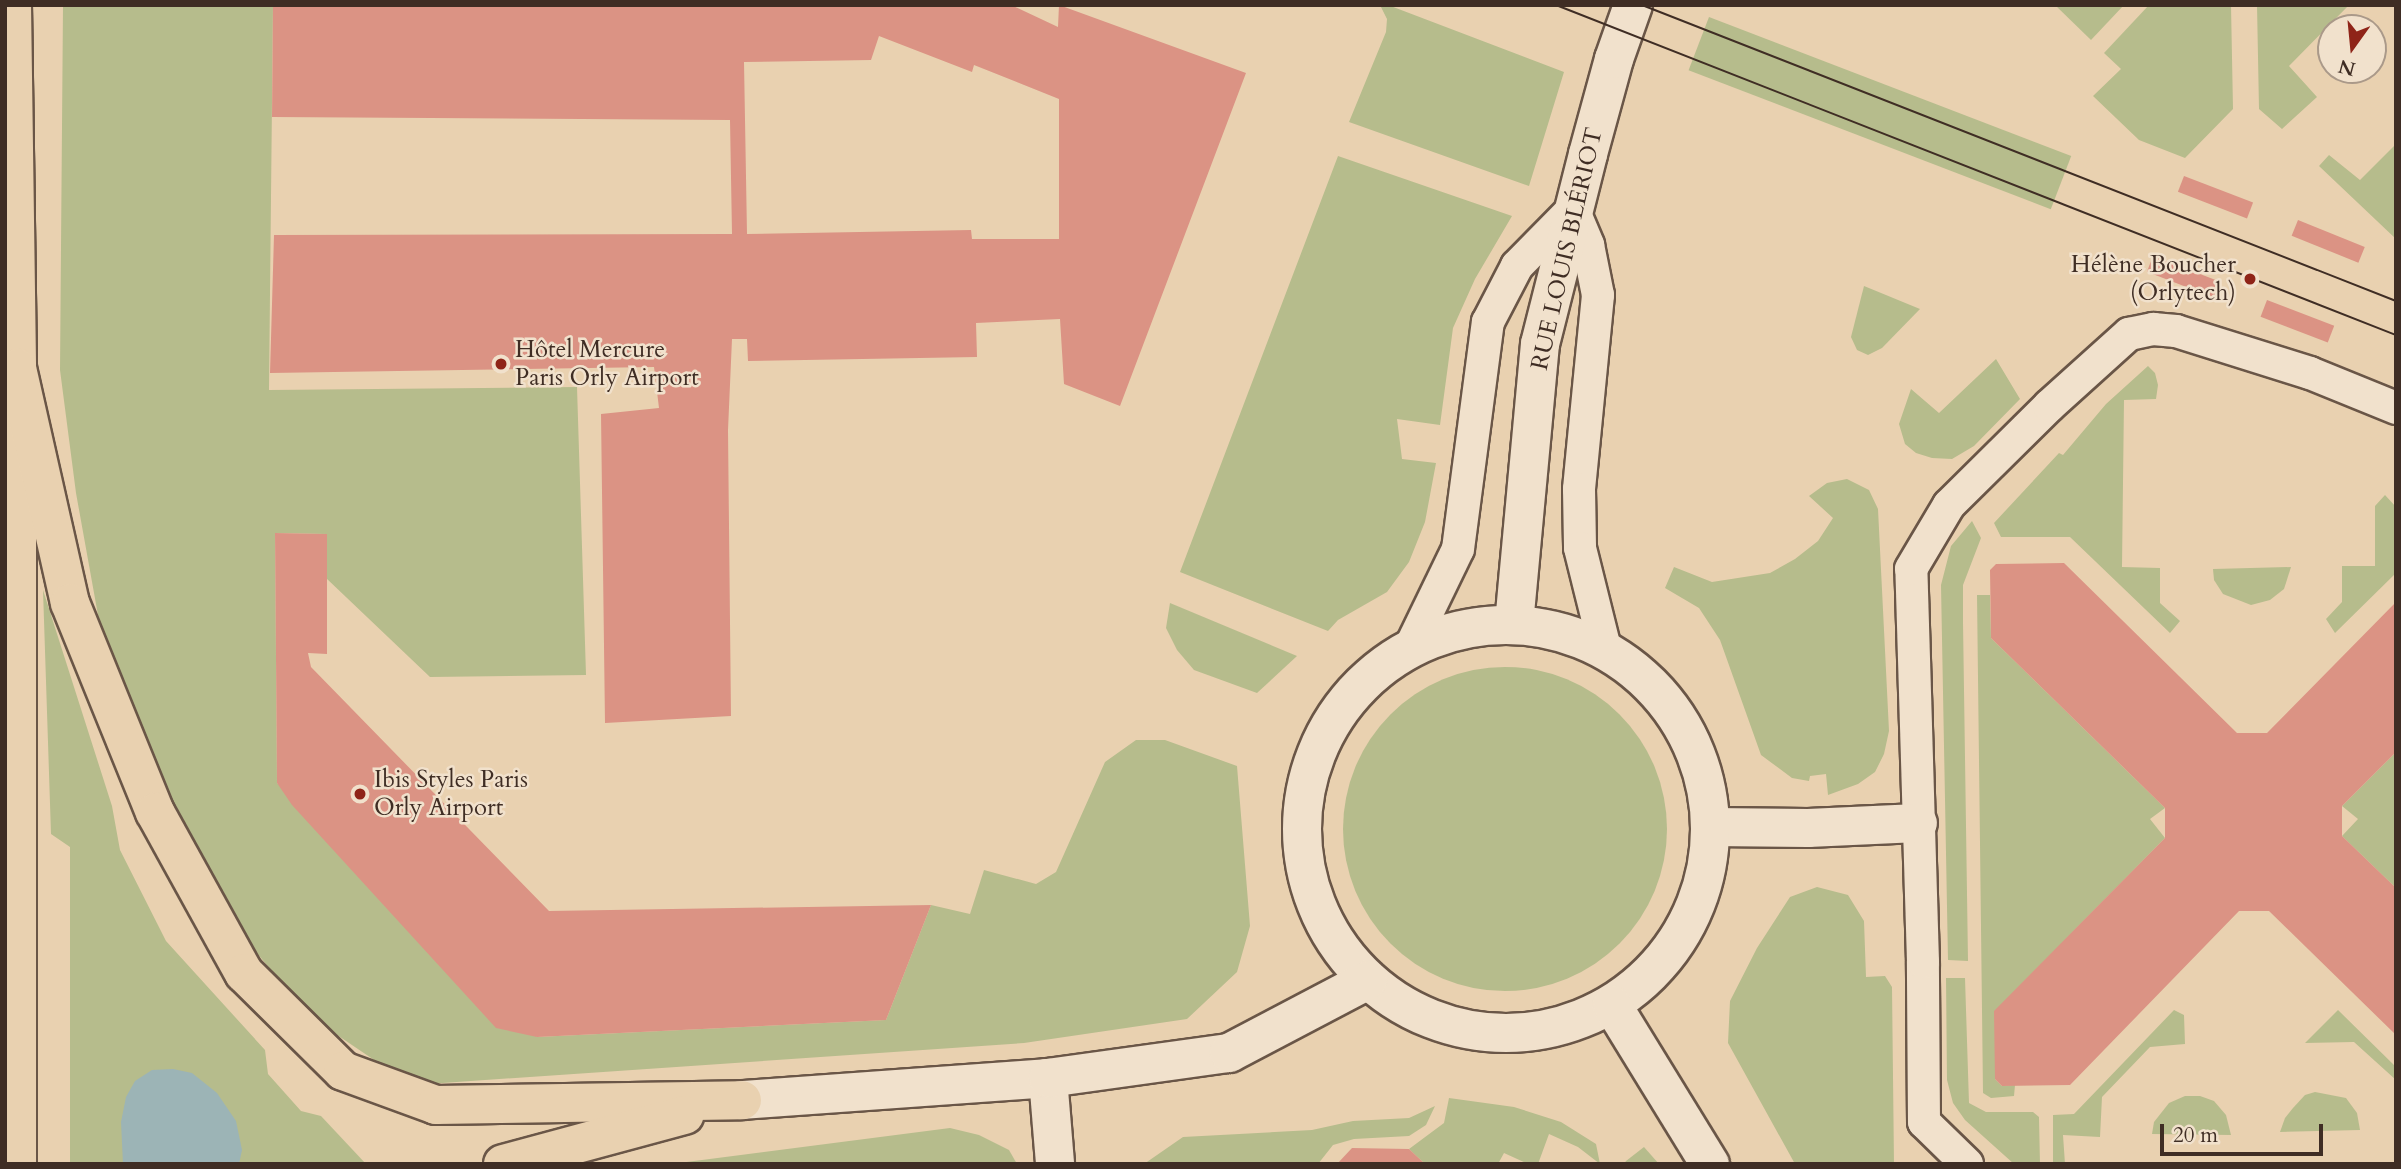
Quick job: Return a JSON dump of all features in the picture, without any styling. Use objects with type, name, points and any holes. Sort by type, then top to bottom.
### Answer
[{"type":"highway","points":[[12,5],[17,368],[17,1164]]},
{"type":"highway","points":[[17,368],[70,603],[155,811],[244,973],[343,1071],[436,1105],[742,1100]]},
{"type":"highway","points":[[503,1164],[742,1100]]},
{"type":"street","name":"RUE LOUIS BLÉRIOT","points":[[1514,624],[1541,344],[1573,209],[1614,59],[1633,5]]},
{"type":"street","points":[[1514,624],[1574,636],[1605,648],[1634,668],[1670,703],[1700,761],[1712,827],[1702,894],[1667,957],[1612,1005],[1551,1029],[1486,1032],[1423,1016],[1368,980],[1327,928],[1305,866],[1303,799],[1310,762],[1333,713],[1371,676],[1437,637],[1514,624]]},
{"type":"street","points":[[1712,827],[1808,828],[1918,822]]},
{"type":"street","points":[[742,1100],[1048,1078],[1229,1052],[1368,980]]},
{"type":"street","points":[[1612,1005],[1710,1164]]},
{"type":"street","points":[[1048,1078],[1055,1164]]},
{"type":"lane","points":[[1408,652],[1458,549],[1488,322],[1517,266],[1573,209],[1588,244],[1598,295],[1579,489],[1580,548],[1605,648]]},
{"type":"lane","points":[[1967,1164],[1924,1122],[1923,962],[1911,569],[1949,505],[2049,406],[2129,334],[2153,328],[2176,331],[2310,373],[2396,408]]},
{"type":"green space","points":[[63,5],[273,5],[269,390],[577,387],[586,675],[430,677],[326,578],[327,534],[275,533],[277,783],[537,1037],[886,1020],[931,905],[970,914],[984,870],[1036,884],[1056,872],[1105,762],[1136,740],[1165,740],[1237,766],[1250,926],[1237,972],[1187,1019],[1024,1043],[428,1084],[389,1070],[309,1016],[219,907],[152,783],[105,654],[76,493],[60,370]]},
{"type":"green space","points":[[1380,5],[1388,5],[1564,72],[1529,186],[1349,122],[1386,32],[1387,19]]},
{"type":"green space","points":[[2055,5],[2124,5],[2091,40]]},
{"type":"green space","points":[[2149,5],[2231,5],[2233,109],[2185,158],[2139,140],[2093,96],[2121,69],[2104,53]]},
{"type":"green space","points":[[2257,5],[2349,5],[2340,14],[2317,14],[2317,38],[2289,66],[2317,97],[2282,129],[2259,109]]},
{"type":"green space","points":[[1709,17],[2071,156],[2051,209],[1689,70]]},
{"type":"green space","points":[[2396,144],[2396,239],[2319,166],[2329,155],[2360,180]]},
{"type":"green space","points":[[1338,156],[1512,216],[1475,279],[1453,328],[1440,425],[1397,419],[1402,459],[1436,463],[1425,522],[1409,562],[1387,592],[1338,620],[1328,631],[1180,572]]},
{"type":"green space","points":[[1864,286],[1920,309],[1882,348],[1868,355],[1857,350],[1851,337]]},
{"type":"green space","points":[[1996,359],[2020,399],[1974,446],[1952,459],[1932,458],[1916,453],[1905,444],[1899,424],[1911,389],[1939,413]]},
{"type":"green space","points":[[2148,366],[2155,373],[2158,385],[2156,399],[2124,400],[2122,567],[2160,568],[2160,603],[2180,621],[2170,633],[2070,537],[2001,537],[1994,523],[2059,453],[2063,455],[2106,404]]},
{"type":"green space","points":[[1847,479],[1869,490],[1878,509],[1889,731],[1884,754],[1875,772],[1858,784],[1828,795],[1826,774],[1810,776],[1809,781],[1792,778],[1761,755],[1720,640],[1699,608],[1665,588],[1674,567],[1712,582],[1770,573],[1795,559],[1818,541],[1833,518],[1809,496],[1827,483]]},
{"type":"green space","points":[[2385,495],[2396,507],[2396,573],[2335,633],[2326,619],[2342,602],[2342,566],[2375,566],[2375,506]]},
{"type":"green space","points":[[1972,521],[1981,538],[1963,585],[1968,961],[1948,960],[1941,585],[1951,546]]},
{"type":"green space","points":[[2291,567],[2284,589],[2270,600],[2251,605],[2223,594],[2214,580],[2213,569]]},
{"type":"green space","points":[[43,590],[112,806],[120,850],[166,941],[265,1050],[268,1074],[301,1111],[321,1116],[366,1164],[70,1164],[70,847],[51,834]]},
{"type":"green space","points":[[1977,595],[1990,595],[1991,638],[2165,808],[2150,819],[2165,838],[1995,1011],[1995,1079],[2002,1086],[2015,1085],[2014,1096],[1991,1098],[1983,1093]]},
{"type":"green space","points":[[1170,603],[1297,656],[1257,693],[1194,670],[1177,650],[1166,628]]},
{"type":"green space","points":[[1505,667],[1537,670],[1567,679],[1595,694],[1620,714],[1640,739],[1655,767],[1664,797],[1667,829],[1664,861],[1655,891],[1640,919],[1620,944],[1595,964],[1567,979],[1537,988],[1505,991],[1473,988],[1443,979],[1415,964],[1390,944],[1370,919],[1355,891],[1346,861],[1343,829],[1346,797],[1355,767],[1370,739],[1390,714],[1415,694],[1443,679],[1473,670]]},
{"type":"green space","points":[[2396,752],[2396,888],[2342,836],[2358,819],[2342,806]]},
{"type":"green space","points":[[1817,887],[1848,895],[1864,921],[1866,977],[1885,976],[1892,987],[1894,1164],[1795,1164],[1728,1043],[1730,1001],[1757,948],[1790,897]]},
{"type":"green space","points":[[1946,978],[1965,978],[1969,1103],[1986,1112],[2033,1112],[2039,1117],[2040,1164],[2014,1164],[1965,1120],[1953,1103],[1947,1080]]},
{"type":"green space","points":[[2174,1010],[2184,1015],[2185,1044],[2150,1047],[2102,1097],[2100,1137],[2063,1135],[2065,1164],[2053,1164],[2053,1115],[2074,1114]]},
{"type":"green space","points":[[2338,1010],[2396,1067],[2396,1080],[2354,1042],[2305,1043]]},
{"type":"green space","points":[[2315,1092],[2346,1098],[2357,1113],[2360,1130],[2280,1132],[2285,1118],[2293,1108],[2305,1095]]},
{"type":"green space","points":[[2185,1096],[2200,1096],[2214,1101],[2226,1115],[2231,1135],[2152,1134],[2154,1122],[2169,1103]]},
{"type":"green space","points":[[1449,1098],[1514,1107],[1561,1122],[1596,1144],[1600,1164],[1578,1147],[1549,1134],[1538,1164],[1528,1164],[1504,1153],[1498,1164],[1425,1164],[1409,1149],[1444,1123]]},
{"type":"green space","points":[[1435,1106],[1426,1125],[1409,1136],[1354,1139],[1333,1145],[1318,1164],[1144,1164],[1183,1137],[1312,1130],[1353,1121],[1409,1118]]},
{"type":"green space","points":[[950,1128],[979,1135],[1009,1150],[1017,1164],[671,1164]]},
{"type":"green space","points":[[1644,1147],[1659,1164],[1624,1164],[1626,1161]]},
{"type":"water","points":[[173,1069],[192,1073],[217,1093],[236,1121],[242,1150],[239,1164],[123,1164],[121,1122],[126,1097],[135,1081],[152,1070]]},
{"type":"building","name":"Hôtel Mercure Paris Orly Airport","points":[[273,5],[1011,5],[1058,27],[1059,5],[1246,73],[1120,406],[1064,384],[1060,319],[976,323],[977,357],[748,361],[747,339],[732,339],[728,430],[731,716],[605,723],[601,414],[659,408],[654,367],[270,373],[274,235],[732,234],[730,120],[272,117]],"holes":[[[879,36],[972,72],[974,65],[1059,99],[1059,239],[972,239],[971,230],[747,234],[744,62],[871,60]]]},
{"type":"building","points":[[2184,176],[2253,203],[2247,218],[2178,192]]},
{"type":"building","points":[[2298,220],[2365,247],[2358,263],[2292,236]]},
{"type":"building","points":[[2153,256],[2220,282],[2214,298],[2147,272]]},
{"type":"building","points":[[2267,300],[2334,326],[2328,343],[2261,317]]},
{"type":"building","name":"Ibis Styles Paris Orly Airport","points":[[275,533],[327,534],[327,654],[308,653],[311,667],[549,911],[931,905],[886,1020],[537,1037],[496,1028],[292,805],[277,783]]},
{"type":"building","points":[[2064,563],[2237,733],[2267,733],[2396,602],[2396,752],[2342,806],[2342,836],[2396,888],[2396,1035],[2269,911],[2239,911],[2070,1085],[2002,1086],[1995,1079],[1994,1011],[2165,838],[2165,808],[1991,638],[1990,570],[1996,564]]},
{"type":"building","points":[[1352,1148],[1409,1149],[1425,1164],[1337,1164]]},
{"type":"tram line","points":[[1556,5],[2396,335]]},
{"type":"tram line","points":[[1642,5],[2396,301]]},
{"type":"place","name":"Hélène Boucher (Orlytech)","points":[[2250,279]]},
{"type":"place","name":"Hôtel Mercure Paris Orly Airport","points":[[501,364]]},
{"type":"place","name":"Ibis Styles Paris Orly Airport","points":[[360,794]]}]
